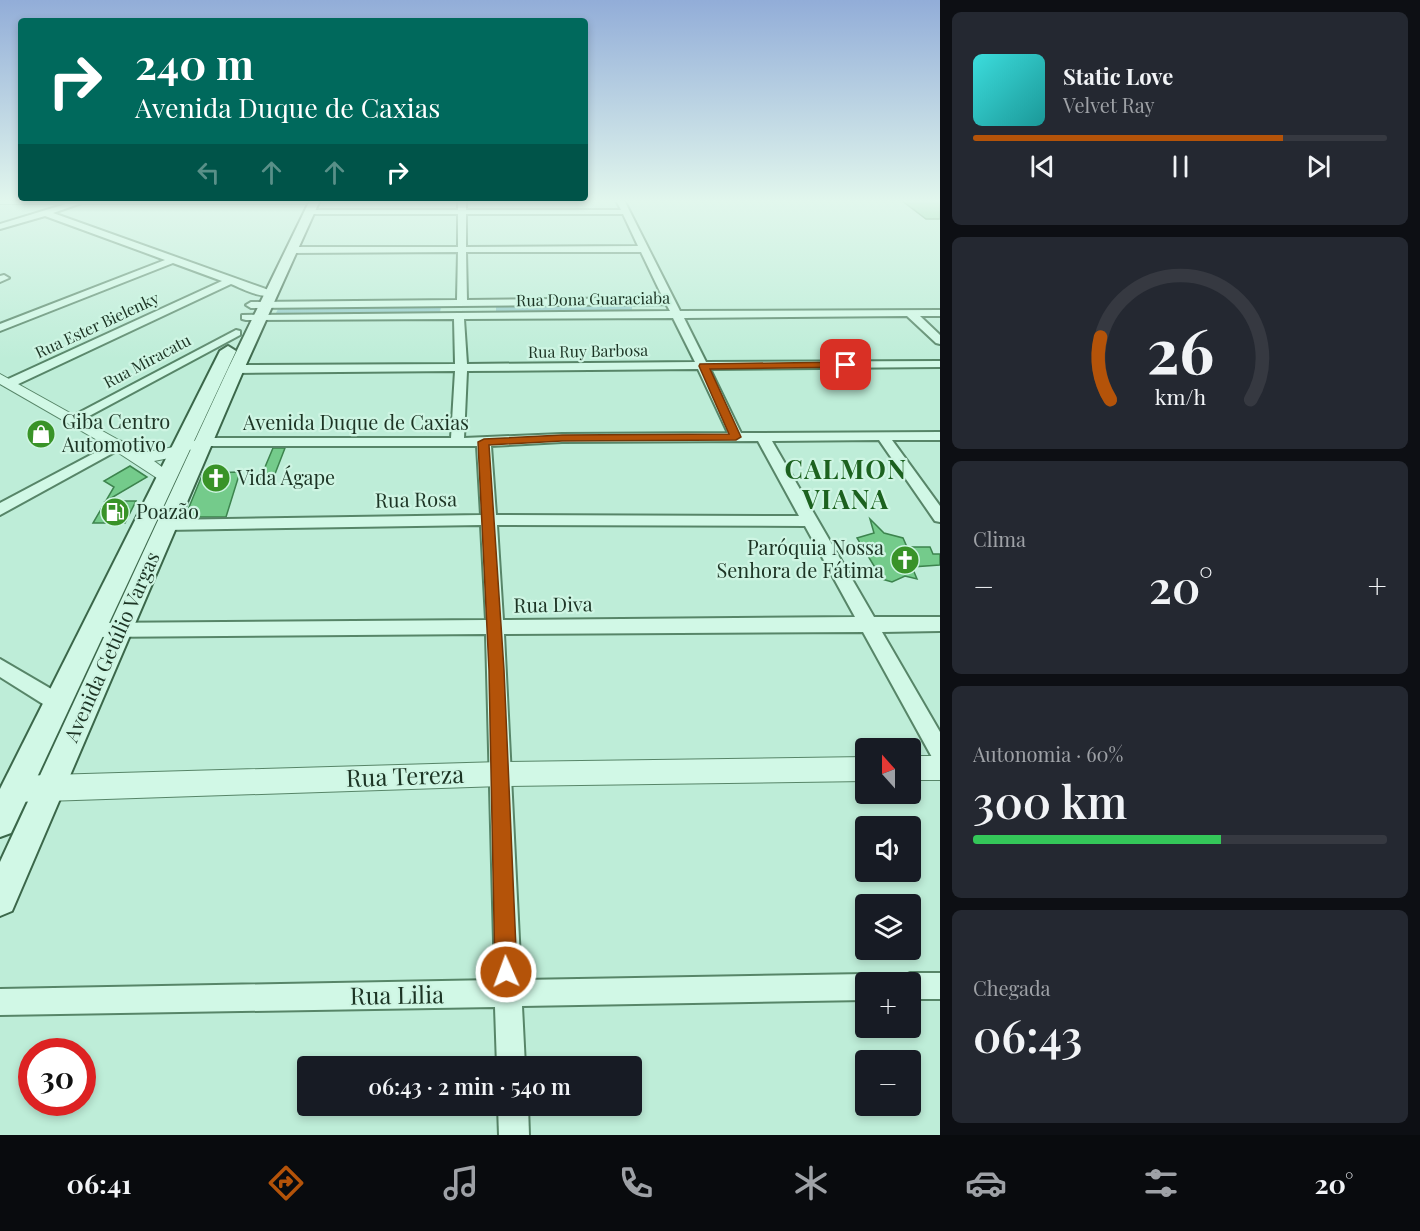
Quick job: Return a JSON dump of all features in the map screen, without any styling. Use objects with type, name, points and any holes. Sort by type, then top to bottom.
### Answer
[{"type":"main road","name":"Avenida Getúlio Vargas","points":[[0,822],[58,703],[106,630],[166,525],[287,253]]},
{"type":"main road","name":"Avenida Getúlio Vargas","points":[[0,899],[49,789],[106,630],[166,476],[248,311],[265,301],[289,253]]},
{"type":"street","points":[[149,253],[230,281],[265,301],[669,301]]},
{"type":"street","points":[[462,253],[462,302]]},
{"type":"street","points":[[646,253],[704,366],[736,437]]},
{"type":"street","points":[[0,328],[170,261]]},
{"type":"street","name":"Rua Ester Bielenky","points":[[5,380],[230,281]]},
{"type":"street","name":"Rua Dona Guaraciaba","points":[[248,311],[265,301],[459,315],[940,313]]},
{"type":"street","points":[[910,313],[940,341]]},
{"type":"street","points":[[457,442],[461,369],[459,315]]},
{"type":"street","name":"Rua Miracatu","points":[[73,419],[236,333]]},
{"type":"street","name":"Rua Ruy Barbosa","points":[[236,369],[940,364]]},
{"type":"street","points":[[5,380],[166,476]]},
{"type":"street","name":"Avenida Duque de Caxias","points":[[179,451],[204,442],[484,442],[562,438],[940,436]]},
{"type":"street","points":[[763,437],[940,752]]},
{"type":"street","points":[[883,437],[940,517]]},
{"type":"street","points":[[484,442],[495,628],[510,1056]]},
{"type":"street","points":[[0,510],[117,445]]},
{"type":"street","points":[[139,459],[179,451]]},
{"type":"street","name":"Rua Rosa","points":[[166,525],[487,520],[810,521]]},
{"type":"street","name":"Rua Diva","points":[[106,630],[940,624]]},
{"type":"street","points":[[0,667],[58,703]]},
{"type":"street","points":[[921,768],[940,768]]},
{"type":"street","name":"Rua Tereza","points":[[16,789],[501,774],[855,769]]},
{"type":"street","points":[[921,986],[940,986]]},
{"type":"street","name":"Rua Lilia","points":[[0,1002],[855,987]]},
{"type":"street","points":[[513,1116],[514,1135]]},
{"type":"shaded area","points":[[632,305],[632,311],[496,312],[496,306]]},
{"type":"shaded area","points":[[279,307],[441,307],[440,312],[276,313]]},
{"type":"building","points":[[273,448],[285,448],[273,479],[260,479]]},
{"type":"building","points":[[130,466],[147,477],[106,501],[136,501],[125,523],[93,523],[114,487],[104,481]]},
{"type":"building","points":[[240,472],[226,517],[185,517],[203,473]]},
{"type":"building","name":"Paróquia Nossa Senhora de Fátima","points":[[870,519],[884,533],[903,538],[907,547],[930,547],[933,554],[940,554],[940,565],[912,567],[917,579],[905,576],[892,582],[882,579],[857,538],[874,533]]},
{"type":"place","name":"Giba Centro Automotivo","points":[[41,434]]},
{"type":"place","name":"Vida Ágape","points":[[216,478]]},
{"type":"place","name":"Poazão","points":[[115,512]]},
{"type":"place","name":"Paróquia Nossa Senhora de Fátima","points":[[905,560]]},
{"type":"district","name":"CALMON VIANA","points":[[846,485]]},
{"type":"route","points":[[506,972],[495,628],[484,442],[562,438],[736,437],[704,366],[846,365]]}]
